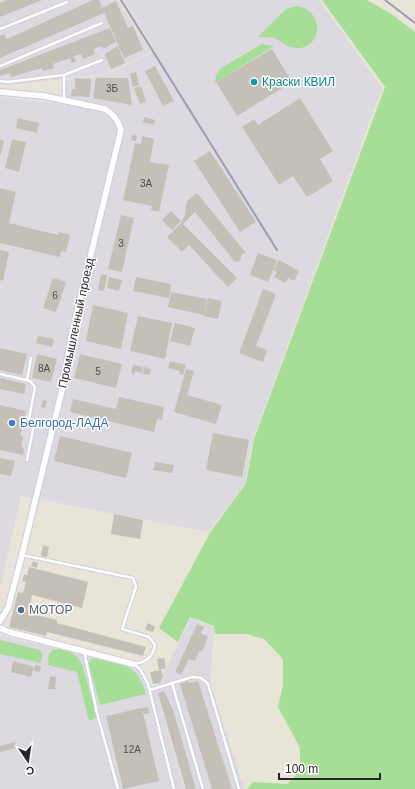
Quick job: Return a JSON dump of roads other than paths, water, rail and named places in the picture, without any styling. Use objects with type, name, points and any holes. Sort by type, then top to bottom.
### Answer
[{"type":"street","name":"Промышленный проезд","points":[[0,92],[44,96],[105,109],[113,114],[119,122],[121,130],[72,333],[63,386],[22,555],[8,608],[0,621]]},
{"type":"street","points":[[0,628],[9,632],[133,664]]},
{"type":"lane","points":[[0,29],[67,2]]},
{"type":"lane","points":[[0,66],[102,24]]},
{"type":"lane","points":[[0,81],[8,82],[64,75],[102,60]]},
{"type":"lane","points":[[64,75],[64,100]]},
{"type":"lane","points":[[27,380],[31,358]]},
{"type":"lane","points":[[0,374],[27,380],[33,383],[36,391],[29,419],[34,424],[27,460]]},
{"type":"lane","points":[[22,555],[133,578],[136,587],[122,629],[149,637],[155,645],[149,658],[140,664],[133,664]]},
{"type":"lane","points":[[84,651],[98,713],[118,789]]},
{"type":"lane","points":[[133,664],[143,672],[150,690],[174,789]]},
{"type":"lane","points":[[150,690],[199,677],[205,680],[208,684],[239,789]]},
{"type":"lane","points":[[172,683],[203,789]]},
{"type":"railway","points":[[121,0],[277,250]]},
{"type":"railway","points":[[385,0],[415,23]]},
{"type":"place","name":"Краски КВИЛ","points":[[254,82]]},
{"type":"place","name":"Белгород-ЛАДА","points":[[12,423]]},
{"type":"place","name":"МОТОР","points":[[21,610]]}]
